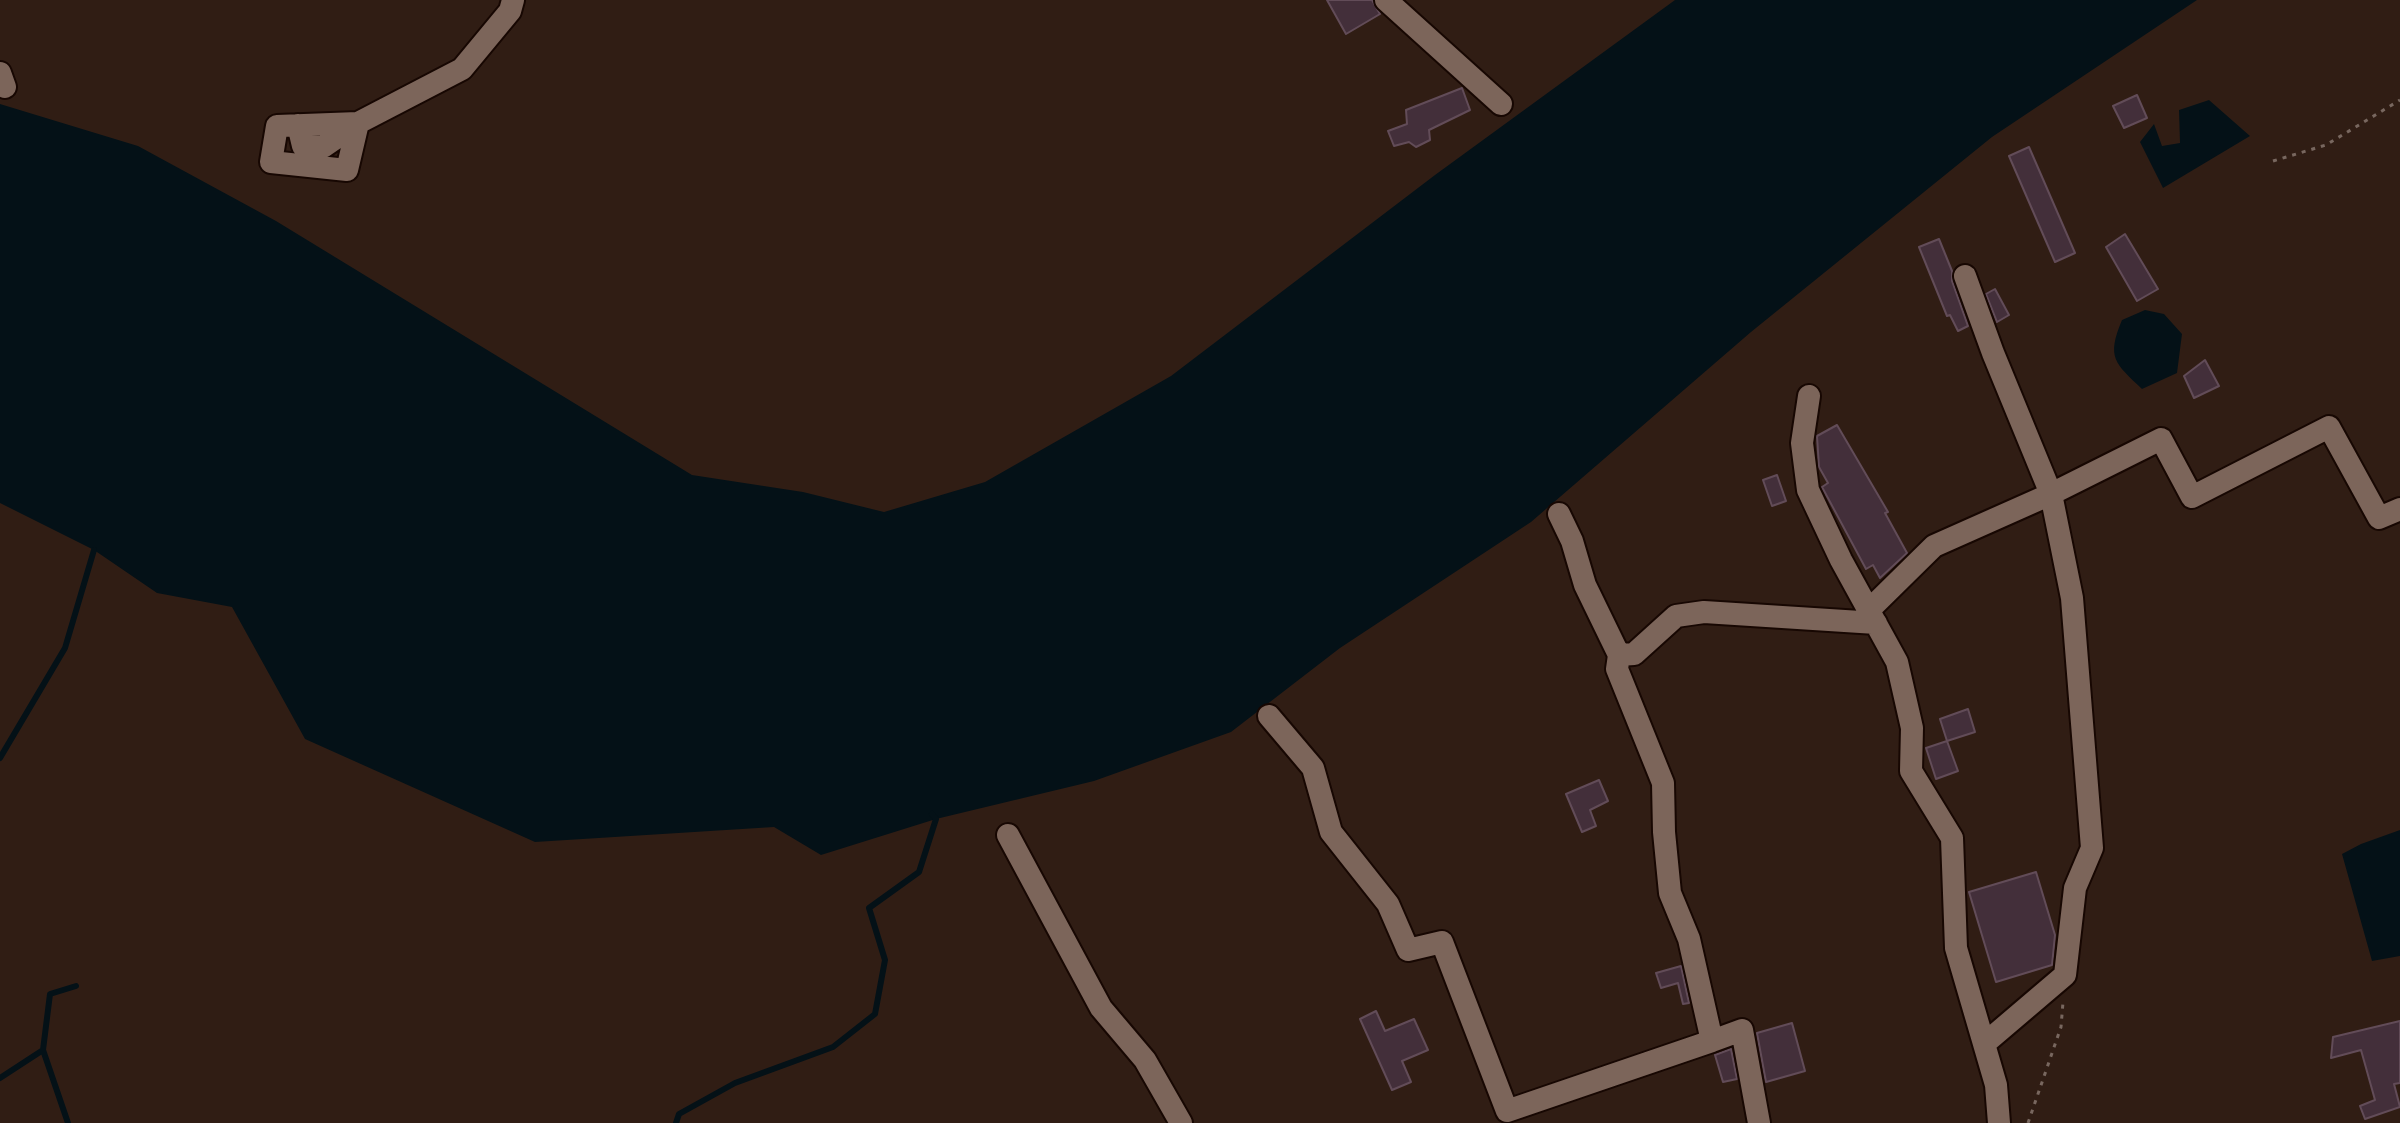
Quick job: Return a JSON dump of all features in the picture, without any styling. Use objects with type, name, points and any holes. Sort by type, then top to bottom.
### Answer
[{"type":"street","points":[[358,123],[347,170],[271,162],[277,126],[358,123],[462,69],[510,11],[513,0]]},
{"type":"street","points":[[1386,0],[1501,104]]},
{"type":"street","points":[[1965,276],[2051,494],[2072,598],[2092,848],[2075,888],[2065,975],[1984,1044]]},
{"type":"street","points":[[1809,396],[1802,443],[1808,490],[1897,662],[1912,728],[1911,771],[1952,838],[1956,948],[1996,1085],[1999,1123]]},
{"type":"street","points":[[1619,655],[1634,654],[1676,616],[1704,612],[1872,616],[1934,546],[2051,494],[2161,439],[2192,497],[2329,427],[2379,518],[2400,509]]},
{"type":"street","points":[[1559,514],[1572,541],[1585,585],[1619,655],[1617,669],[1663,783],[1670,893],[1689,939],[1712,1041]]},
{"type":"street","points":[[1269,716],[1313,768],[1331,832],[1388,904],[1408,950],[1442,942],[1507,1111],[1742,1030],[1759,1123]]},
{"type":"street","points":[[1008,835],[1101,1008],[1145,1060],[1181,1123]]},
{"type":"path","points":[[2273,161],[2326,145],[2400,100]]},
{"type":"path","points":[[2028,1123],[2061,1027],[2065,975]]},
{"type":"shaded area","points":[[1675,0],[2197,0],[1992,137],[1751,332],[1531,522],[1340,648],[1231,732],[1094,781],[936,819],[821,855],[774,827],[535,842],[305,739],[232,607],[157,593],[94,550],[0,503],[0,104],[138,146],[276,221],[692,475],[803,492],[884,512],[985,482],[1171,376],[1435,175]]},
{"type":"shaded area","points":[[2209,100],[2250,136],[2163,188],[2140,142],[2154,124],[2162,146],[2180,143],[2179,110]]},
{"type":"shaded area","points":[[2145,310],[2164,314],[2182,334],[2177,373],[2142,389],[2125,373],[2114,352],[2122,320]]},
{"type":"shaded area","points":[[2400,830],[2400,956],[2372,961],[2342,854]]},
{"type":"building","points":[[1327,0],[1372,0],[1380,14],[1346,34]]},
{"type":"building","points":[[1462,88],[1470,110],[1429,130],[1430,140],[1416,147],[1409,142],[1394,146],[1388,131],[1407,124],[1406,110]]},
{"type":"building","points":[[2137,95],[2147,118],[2124,128],[2113,106]]},
{"type":"building","points":[[2029,147],[2075,253],[2055,262],[2009,156]]},
{"type":"building","points":[[2125,234],[2158,289],[2137,301],[2106,247]]},
{"type":"building","points":[[1939,239],[1968,326],[1958,331],[1950,315],[1947,316],[1919,247]]},
{"type":"building","points":[[1995,289],[2009,315],[1997,322],[1986,294]]},
{"type":"building","points":[[2205,360],[2219,386],[2194,398],[2184,376]]},
{"type":"building","points":[[1837,425],[1888,512],[1885,513],[1907,553],[1880,578],[1873,565],[1866,569],[1822,487],[1828,483],[1819,467],[1817,436]]},
{"type":"building","points":[[1777,475],[1786,501],[1772,506],[1763,480]]},
{"type":"building","points":[[1968,709],[1975,732],[1947,741],[1940,719]]},
{"type":"building","points":[[1947,741],[1958,771],[1936,779],[1926,748]]},
{"type":"building","points":[[1599,780],[1608,801],[1590,810],[1596,826],[1582,832],[1566,794]]},
{"type":"building","points":[[2036,872],[2055,935],[2052,965],[1996,982],[1969,892]]},
{"type":"building","points":[[1681,966],[1689,1003],[1683,1004],[1678,983],[1661,988],[1656,973]]},
{"type":"building","points":[[1376,1011],[1385,1031],[1414,1019],[1428,1050],[1402,1061],[1411,1082],[1392,1090],[1360,1019]]},
{"type":"building","points":[[2400,1021],[2400,1083],[2394,1084],[2400,1107],[2365,1119],[2360,1106],[2375,1100],[2361,1050],[2331,1058],[2333,1037]]},
{"type":"building","points":[[1792,1023],[1805,1071],[1766,1082],[1757,1033]]},
{"type":"building","points":[[1731,1049],[1737,1079],[1723,1082],[1715,1055]]},
{"type":"waterway","points":[[0,758],[65,648],[94,550]]},
{"type":"waterway","points":[[676,1123],[679,1114],[735,1083],[833,1047],[875,1014],[885,960],[869,908],[919,872],[936,819],[932,814]]},
{"type":"waterway","points":[[43,1050],[50,994],[76,986]]},
{"type":"waterway","points":[[0,1078],[43,1050],[68,1123]]}]
